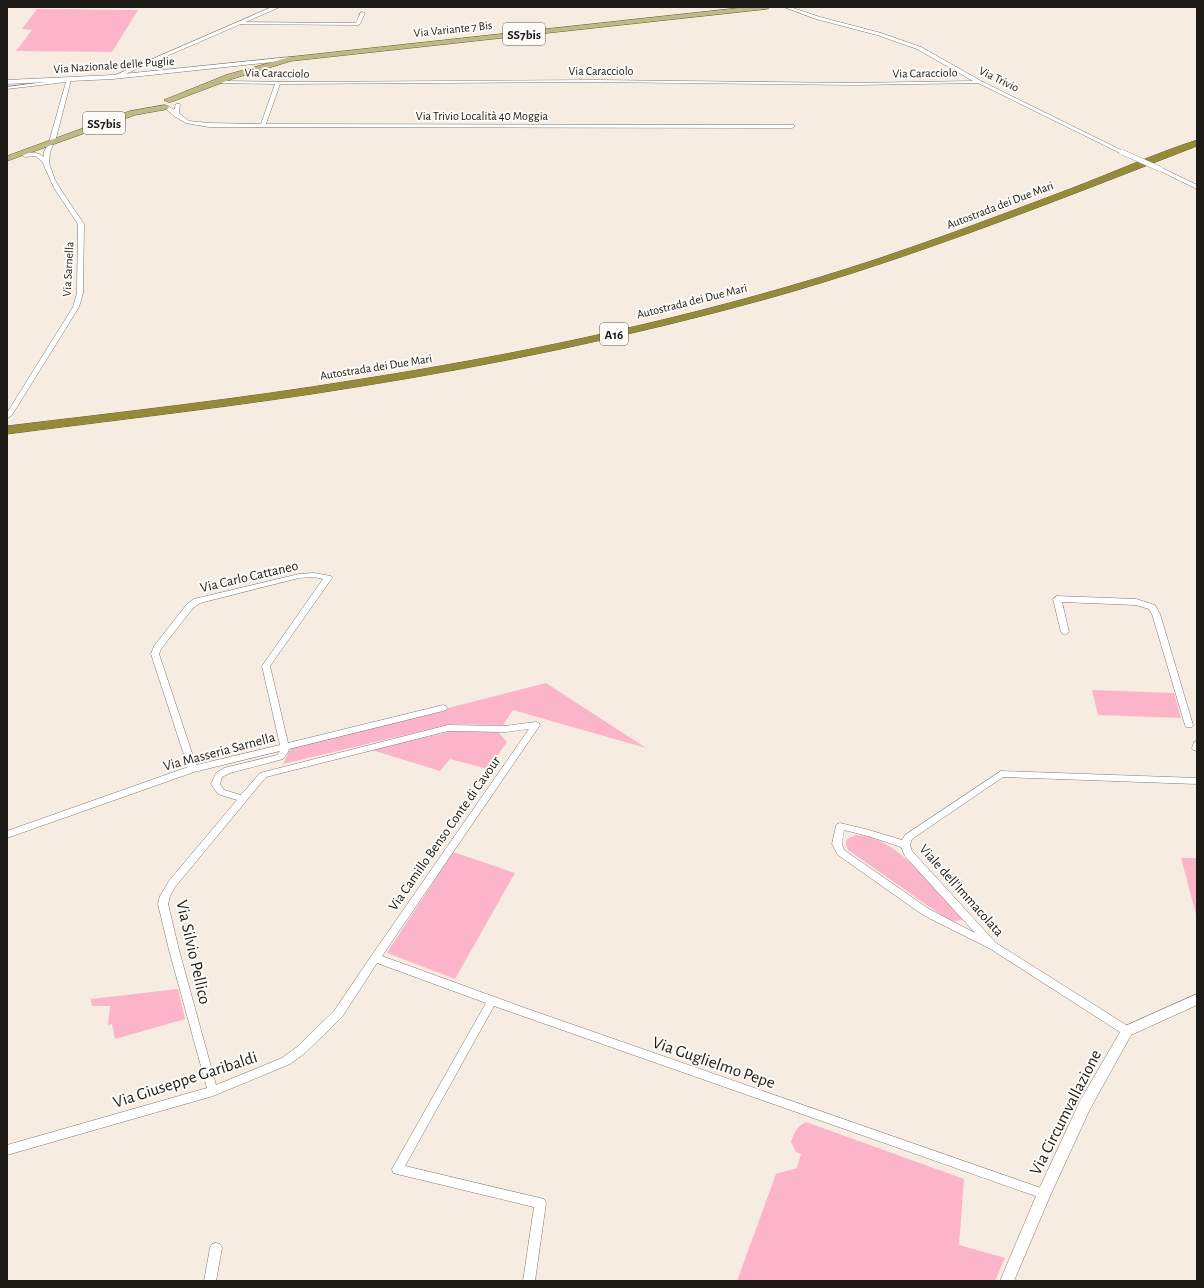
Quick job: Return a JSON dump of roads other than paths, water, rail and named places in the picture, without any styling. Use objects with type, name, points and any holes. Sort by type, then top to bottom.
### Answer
[{"type":"highway","name":"Autostrada dei Due Mari","points":[[8,419],[222,397],[368,376],[507,351],[638,323],[758,292],[904,247],[973,223],[1197,137]]},
{"type":"highway","name":"Autostrada dei Due Mari","points":[[7,430],[222,403],[362,383],[511,356],[642,328],[763,297],[873,264],[972,229],[1197,142]]},
{"type":"main road","name":"Via Variante 7 Bis","points":[[7,160],[50,146],[69,136],[166,104],[259,65],[290,59],[767,7]]},
{"type":"main road","name":"Via Nazionale delle Puglie","points":[[7,82],[114,77],[223,66],[259,65]]},
{"type":"main road","points":[[223,66],[235,70],[235,72],[226,80]]},
{"type":"main road","name":"Via Variante 7 Bis","points":[[179,104],[193,92]]},
{"type":"main road","name":"SS7bis","points":[[166,104],[176,100],[179,104]]},
{"type":"main road","name":"Via Variante 7 Bis","points":[[7,160],[50,146]]},
{"type":"main road","name":"Via Variante 7 Bis","points":[[7,160],[36,150]]},
{"type":"street","points":[[114,77],[277,7]]},
{"type":"street","name":"Via Trivio","points":[[786,7],[818,18],[879,34],[919,48],[979,82],[1197,187]]},
{"type":"street","points":[[239,23],[358,24],[363,13]]},
{"type":"street","points":[[7,88],[69,80],[46,163]]},
{"type":"street","name":"Via Caracciolo","points":[[226,80],[278,83],[596,81],[855,84],[979,82]]},
{"type":"street","points":[[263,126],[278,83]]},
{"type":"street","name":"Via Trivio Località 40 Moggia","points":[[166,104],[176,115],[188,122],[200,125],[792,126]]},
{"type":"street","points":[[176,115],[179,104]]},
{"type":"street","points":[[24,155],[39,155],[46,163]]},
{"type":"street","name":"Via Sarnella","points":[[8,419],[76,306],[80,293],[82,224],[54,184],[46,163]]},
{"type":"street","name":"Via Carlo Cattaneo","points":[[193,768],[155,654],[157,648],[190,606],[197,601],[299,576],[314,575],[328,578],[266,666],[285,746]]},
{"type":"street","points":[[1065,632],[1057,599],[1136,602],[1152,607],[1156,614],[1189,725]]},
{"type":"street","name":"Via Masseria Sarnella","points":[[7,835],[193,768],[443,708]]},
{"type":"street","name":"Via Silvio Pellico","points":[[213,1091],[174,950],[163,904],[164,896],[172,884],[263,775],[448,728],[505,729],[536,725]]},
{"type":"street","name":"Via Camillo Benso Conte di Cavour","points":[[375,958],[536,725]]},
{"type":"street","points":[[244,799],[221,792],[215,784],[219,775],[227,770],[280,756],[284,752],[285,746]]},
{"type":"street","name":"Viale dell'Immacolata","points":[[1127,1031],[993,946],[908,853],[904,845],[908,837],[1001,774],[1197,782]]},
{"type":"street","points":[[904,845],[869,833],[840,826],[837,836],[837,844],[841,852],[865,869],[926,912],[993,946]]},
{"type":"street","name":"Via Guglielmo Pepe","points":[[375,958],[492,1001],[1044,1194]]},
{"type":"street","name":"Via Giuseppe Garibaldi","points":[[7,1150],[213,1091],[286,1062],[301,1050],[338,1014],[375,958]]},
{"type":"street","points":[[1127,1031],[1197,999]]},
{"type":"street","points":[[492,1001],[397,1168],[540,1203],[529,1281]]},
{"type":"street","name":"Via Circumvallazione","points":[[1007,1281],[1044,1194],[1085,1105],[1127,1031]]},
{"type":"street","points":[[210,1281],[216,1248]]}]
